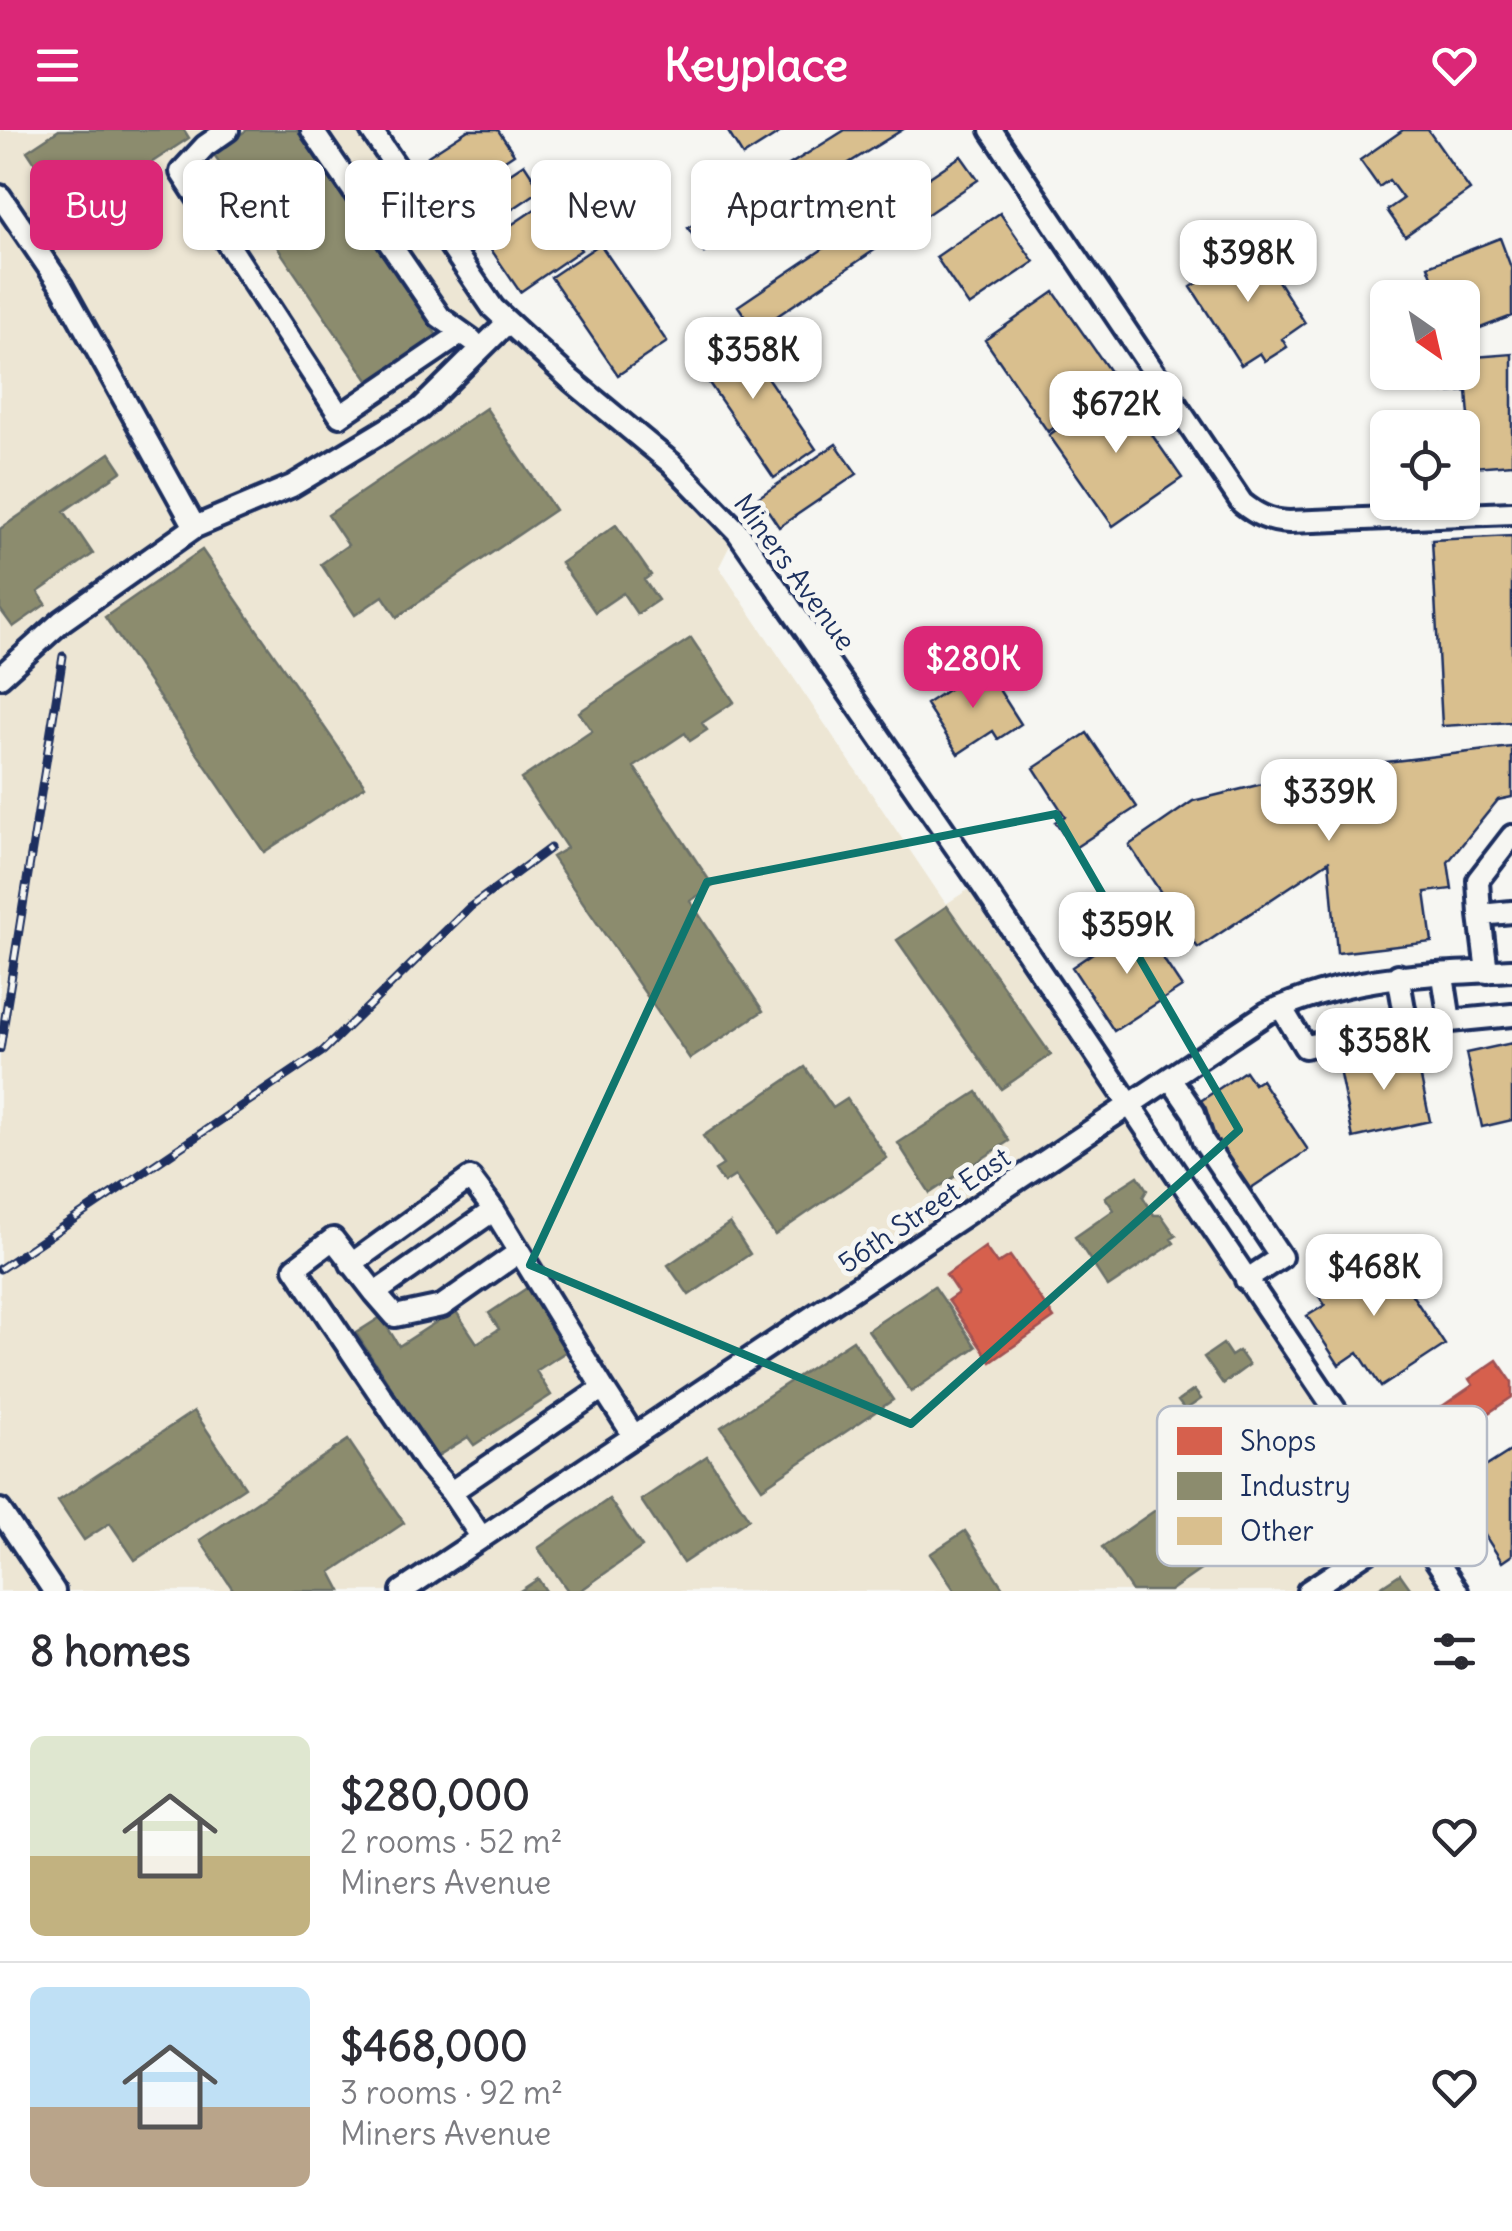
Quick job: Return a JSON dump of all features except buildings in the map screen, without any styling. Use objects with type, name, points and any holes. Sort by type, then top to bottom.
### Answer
[{"type":"street","points":[[228,130],[205,146],[181,172],[340,416],[462,334]]},
{"type":"street","points":[[312,130],[345,178]]},
{"type":"street","name":"Miners Avenue","points":[[371,130],[392,160]]},
{"type":"street","points":[[991,130],[1242,502],[1253,512],[1288,522],[1512,513]]},
{"type":"street","points":[[0,196],[62,287],[195,527]]},
{"type":"street","points":[[394,250],[440,318],[482,347]]},
{"type":"street","name":"Miners Avenue","points":[[454,250],[508,322],[671,463],[738,532],[980,882],[1331,1406]]},
{"type":"street","points":[[0,678],[62,621],[195,527],[292,486],[420,409],[508,322]]},
{"type":"street","points":[[1486,972],[1478,880],[1512,836]]},
{"type":"street","points":[[1480,914],[1512,912]]},
{"type":"street","name":"56th Street East","points":[[402,1591],[1231,1035],[1281,1007],[1345,984],[1398,976],[1512,970]]},
{"type":"street","points":[[1281,1007],[1304,1047],[1406,1020],[1398,976]]},
{"type":"street","points":[[1443,976],[1450,1020],[1512,1015]]},
{"type":"street","points":[[1170,1078],[1194,1112],[1203,1141],[1280,1258],[1246,1280]]},
{"type":"street","points":[[351,1264],[470,1178],[494,1210],[634,1436]]},
{"type":"street","points":[[375,1292],[494,1210]]},
{"type":"street","points":[[482,1538],[295,1268],[333,1239],[395,1316],[442,1306],[520,1252]]},
{"type":"street","points":[[450,1492],[603,1388]]},
{"type":"street","points":[[0,1510],[54,1591]]},
{"type":"street","points":[[1308,1591],[1345,1566]]},
{"type":"street","name":"Miners Avenue","points":[[1440,1566],[1457,1591]]},
{"type":"highlighted area","points":[[1056,814],[1239,1130],[911,1424],[530,1265],[707,882]]},
{"type":"shaded area","points":[[0,130],[371,130],[392,160],[345,160],[345,250],[453,250],[493,308],[737,531],[719,567],[946,904],[980,882],[1333,1406],[1157,1406],[1157,1566],[1440,1566],[1457,1591],[0,1591]]},
{"type":"railway","points":[[0,1049],[63,656]]},
{"type":"railway","points":[[0,1269],[323,1051],[470,907],[550,848]]}]
